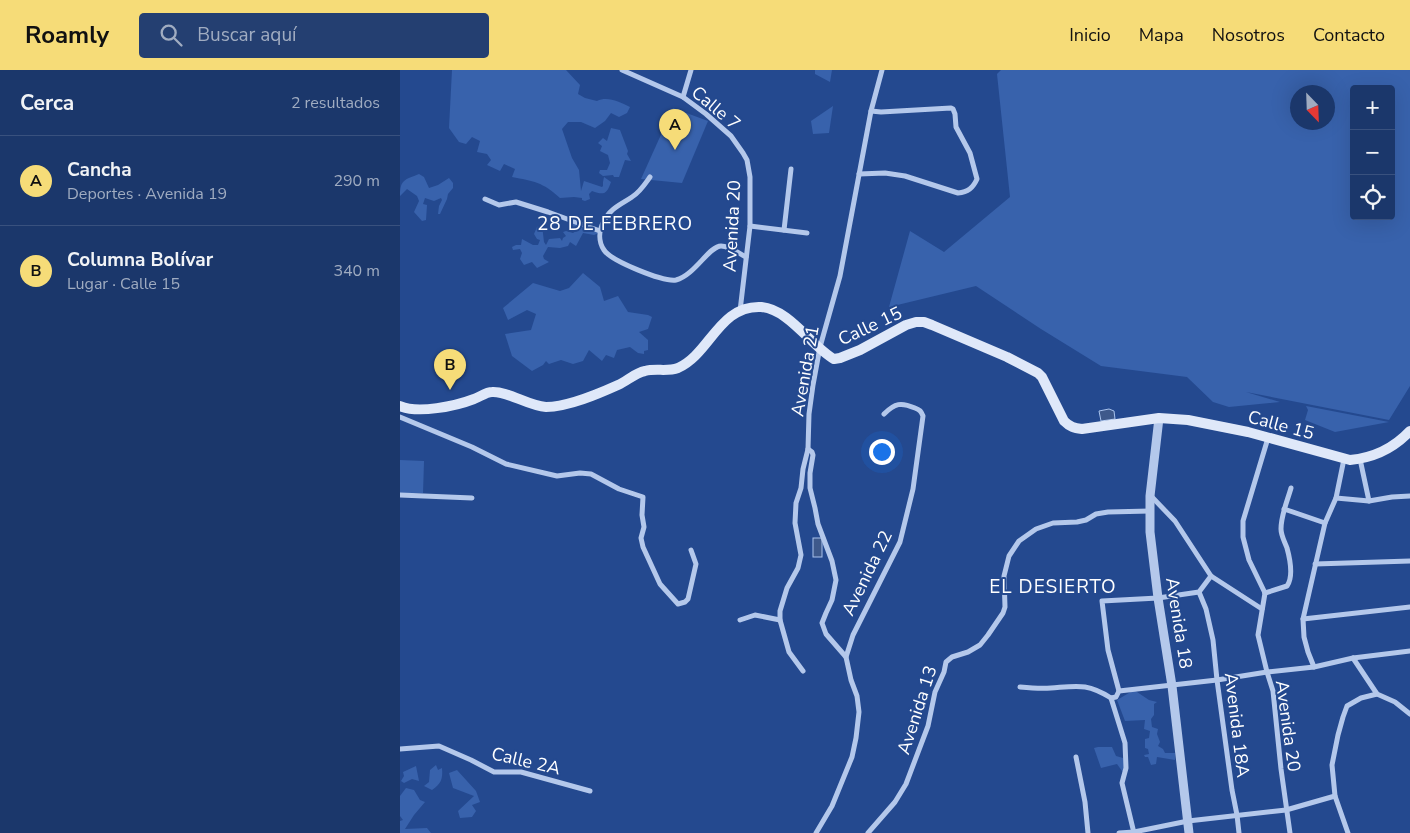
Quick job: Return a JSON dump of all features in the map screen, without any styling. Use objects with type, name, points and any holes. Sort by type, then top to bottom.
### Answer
[{"type":"main road","name":"Calle 15","points":[[740,311],[761,307],[774,311],[796,326],[832,358],[840,358],[860,350],[906,325],[924,322],[1007,357],[1038,373],[1064,421],[1074,428],[1082,429],[1159,418],[1188,420],[1268,438],[1344,459],[1360,459],[1394,446],[1410,431]]},
{"type":"main road","points":[[400,406],[414,409],[440,408],[492,392],[545,407],[562,406],[595,395],[644,371],[679,368],[696,355],[726,320],[740,311]]},
{"type":"street","name":"Calle 7","points":[[623,70],[684,97],[731,136],[737,144]]},
{"type":"street","points":[[684,97],[691,70]]},
{"type":"street","name":"Avenida 21","points":[[803,671],[789,652],[780,620],[780,611],[787,588],[798,568],[801,556],[795,523],[796,503],[801,488],[803,468],[808,449],[811,405],[820,348],[840,276],[871,111],[882,70]]},
{"type":"street","points":[[859,174],[905,176],[958,193],[968,191],[974,186],[977,179],[970,153],[956,127],[955,114],[951,108],[871,111]]},
{"type":"street","name":"Avenida 20","points":[[737,144],[746,160],[750,177],[750,226],[740,311]]},
{"type":"street","points":[[784,230],[790,169]]},
{"type":"street","points":[[650,177],[634,196],[616,206],[604,220],[600,231],[601,244],[608,255],[642,272],[662,279],[676,280],[689,273],[712,250],[720,246],[728,247],[746,257]]},
{"type":"street","points":[[485,200],[499,205],[516,202],[600,231]]},
{"type":"street","points":[[750,226],[807,233]]},
{"type":"street","name":"Avenida 22","points":[[846,657],[853,635],[900,542],[914,480],[922,412],[907,404],[902,404],[891,408],[884,414]]},
{"type":"street","points":[[400,417],[472,447],[506,464],[557,476],[580,473],[591,474],[618,489],[643,497],[642,515],[644,527],[641,538],[643,547],[660,584],[678,604],[688,599],[696,564],[691,550]]},
{"type":"street","name":"Avenida 18","points":[[1159,418],[1150,496],[1150,532],[1172,686],[1189,833]]},
{"type":"street","points":[[1268,438],[1243,520],[1244,537],[1249,560],[1264,593],[1288,586],[1289,584],[1291,569],[1281,532],[1284,510],[1292,488]]},
{"type":"street","points":[[808,449],[813,455],[810,488],[818,524],[832,561],[836,580],[832,600],[822,623],[826,634],[846,657],[857,696],[859,712],[852,757],[842,785],[816,833]]},
{"type":"street","points":[[1314,667],[1304,637],[1303,619],[1325,523],[1336,498],[1344,459]]},
{"type":"street","points":[[1360,459],[1369,501]]},
{"type":"street","points":[[400,495],[472,498]]},
{"type":"street","points":[[1150,496],[1175,521],[1211,576],[1262,608]]},
{"type":"street","points":[[1336,498],[1369,501],[1410,496]]},
{"type":"street","points":[[1284,510],[1325,523]]},
{"type":"street","name":"Avenida 13","points":[[868,833],[896,802],[906,784],[928,726],[936,692],[946,662],[952,657],[968,652],[980,645],[1003,613],[1004,576],[1009,556],[1018,541],[1036,529],[1053,523],[1077,522],[1086,520],[1096,514],[1108,512],[1150,511]]},
{"type":"street","points":[[1315,564],[1410,561]]},
{"type":"street","points":[[1020,687],[1051,688],[1078,686],[1092,689],[1111,698],[1116,697],[1119,691],[1108,650],[1102,601],[1158,598],[1199,592],[1211,576]]},
{"type":"street","name":"Avenida 18A","points":[[1199,592],[1206,609],[1213,640],[1239,833]]},
{"type":"street","name":"Avenida 20","points":[[1264,593],[1258,634],[1273,691],[1290,833]]},
{"type":"street","points":[[1303,619],[1410,607]]},
{"type":"street","points":[[740,620],[755,615],[780,620]]},
{"type":"street","points":[[1119,691],[1172,686],[1314,667],[1354,658],[1410,651]]},
{"type":"street","points":[[1354,658],[1377,694],[1395,702],[1410,714]]},
{"type":"street","points":[[1348,833],[1335,796],[1332,765],[1342,717],[1347,706],[1361,698],[1377,694]]},
{"type":"street","points":[[1111,698],[1125,743],[1126,768],[1122,784],[1134,832]]},
{"type":"street","name":"Calle 2A","points":[[400,749],[439,746],[494,772],[521,772],[590,791]]},
{"type":"street","points":[[1076,757],[1085,802],[1088,833]]},
{"type":"street","points":[[1119,833],[1134,832],[1188,821],[1286,810],[1335,796]]},
{"type":"shaded area","points":[[452,70],[566,70],[580,85],[578,94],[597,101],[605,99],[614,100],[630,107],[627,113],[619,117],[611,113],[605,121],[595,128],[581,122],[568,122],[562,129],[572,158],[579,170],[581,191],[584,181],[602,187],[604,177],[611,182],[607,191],[600,193],[592,191],[589,194],[590,199],[585,201],[582,198],[574,197],[560,198],[538,183],[512,177],[515,169],[504,164],[500,171],[487,165],[491,160],[487,154],[477,152],[480,141],[472,137],[466,144],[459,142],[449,128]]},
{"type":"shaded area","points":[[815,70],[832,70],[830,82],[815,74]]},
{"type":"shaded area","points":[[1001,70],[1410,70],[1410,386],[1389,420],[1246,392],[1280,402],[1229,407],[1213,402],[1187,377],[1101,366],[976,286],[889,307],[910,231],[944,252],[1010,197],[997,74]]},
{"type":"shaded area","points":[[833,106],[829,133],[813,134],[811,121]]},
{"type":"shaded area","points":[[673,108],[708,121],[682,183],[641,179]]},
{"type":"shaded area","points":[[611,128],[620,130],[631,161],[625,160],[619,177],[614,177],[613,175],[603,176],[599,173],[600,170],[607,170],[610,163],[608,155],[600,151],[602,146],[598,143],[603,138],[607,141]]},
{"type":"shaded area","points":[[419,174],[424,177],[429,188],[449,178],[453,183],[453,188],[448,194],[440,214],[438,214],[441,198],[434,201],[425,198],[423,204],[427,205],[426,220],[422,221],[414,212],[419,201],[417,196],[407,189],[400,196],[402,183]]},
{"type":"shaded area","points":[[569,224],[582,224],[584,228],[595,229],[599,233],[594,235],[583,233],[576,246],[570,242],[568,246],[560,248],[548,247],[543,256],[549,262],[537,268],[532,262],[524,265],[520,259],[522,253],[520,249],[513,250],[512,247],[521,245],[522,239],[533,245],[538,245],[540,240],[534,234],[537,227],[542,225],[546,245],[549,239],[560,238],[562,241],[566,236],[563,232],[573,233],[576,231]]},
{"type":"shaded area","points":[[583,273],[600,287],[604,301],[618,296],[628,312],[652,317],[648,329],[639,332],[648,340],[648,350],[644,351],[644,354],[638,353],[630,347],[617,350],[614,358],[606,355],[602,361],[589,350],[583,361],[573,364],[561,360],[549,364],[546,361],[543,365],[532,371],[512,356],[505,334],[531,330],[536,314],[527,310],[508,320],[503,308],[533,283],[560,291],[569,288]]},
{"type":"shaded area","points":[[1306,406],[1389,422],[1335,432],[1305,420],[1308,410]]},
{"type":"shaded area","points":[[1109,409],[1114,411],[1115,419],[1101,421],[1099,411]]},
{"type":"shaded area","points":[[400,460],[424,461],[423,493],[400,493]]},
{"type":"shaded area","points":[[813,538],[822,538],[822,557],[813,557]]},
{"type":"shaded area","points":[[1134,690],[1149,700],[1157,702],[1154,704],[1154,715],[1151,719],[1152,727],[1158,729],[1157,734],[1160,742],[1158,746],[1165,753],[1175,753],[1175,760],[1157,757],[1156,764],[1151,765],[1148,757],[1145,757],[1144,755],[1149,754],[1148,749],[1145,748],[1145,739],[1149,738],[1150,731],[1144,729],[1145,720],[1125,721],[1117,700]]},
{"type":"shaded area","points":[[1112,747],[1116,756],[1123,758],[1126,773],[1117,764],[1101,768],[1094,748]]},
{"type":"shaded area","points":[[436,765],[438,770],[442,768],[442,778],[438,786],[432,790],[424,786],[429,782],[430,770]]},
{"type":"shaded area","points":[[416,766],[419,781],[412,779],[404,783],[401,781],[404,776],[403,772]]},
{"type":"shaded area","points":[[457,770],[476,791],[480,802],[472,805],[476,811],[472,817],[460,818],[458,811],[474,796],[453,788],[449,773]]},
{"type":"shaded area","points":[[406,788],[414,790],[420,800],[425,802],[405,829],[427,828],[431,833],[400,833],[400,821],[403,820],[400,816],[400,796]]},
{"type":"place","name":"Cancha","points":[[675,150]]},
{"type":"place","name":"Columna Bolívar","points":[[450,390]]},
{"type":"district","name":"28 DE FEBRERO","points":[[615,223]]},
{"type":"district","name":"EL DESIERTO","points":[[1053,586]]}]
